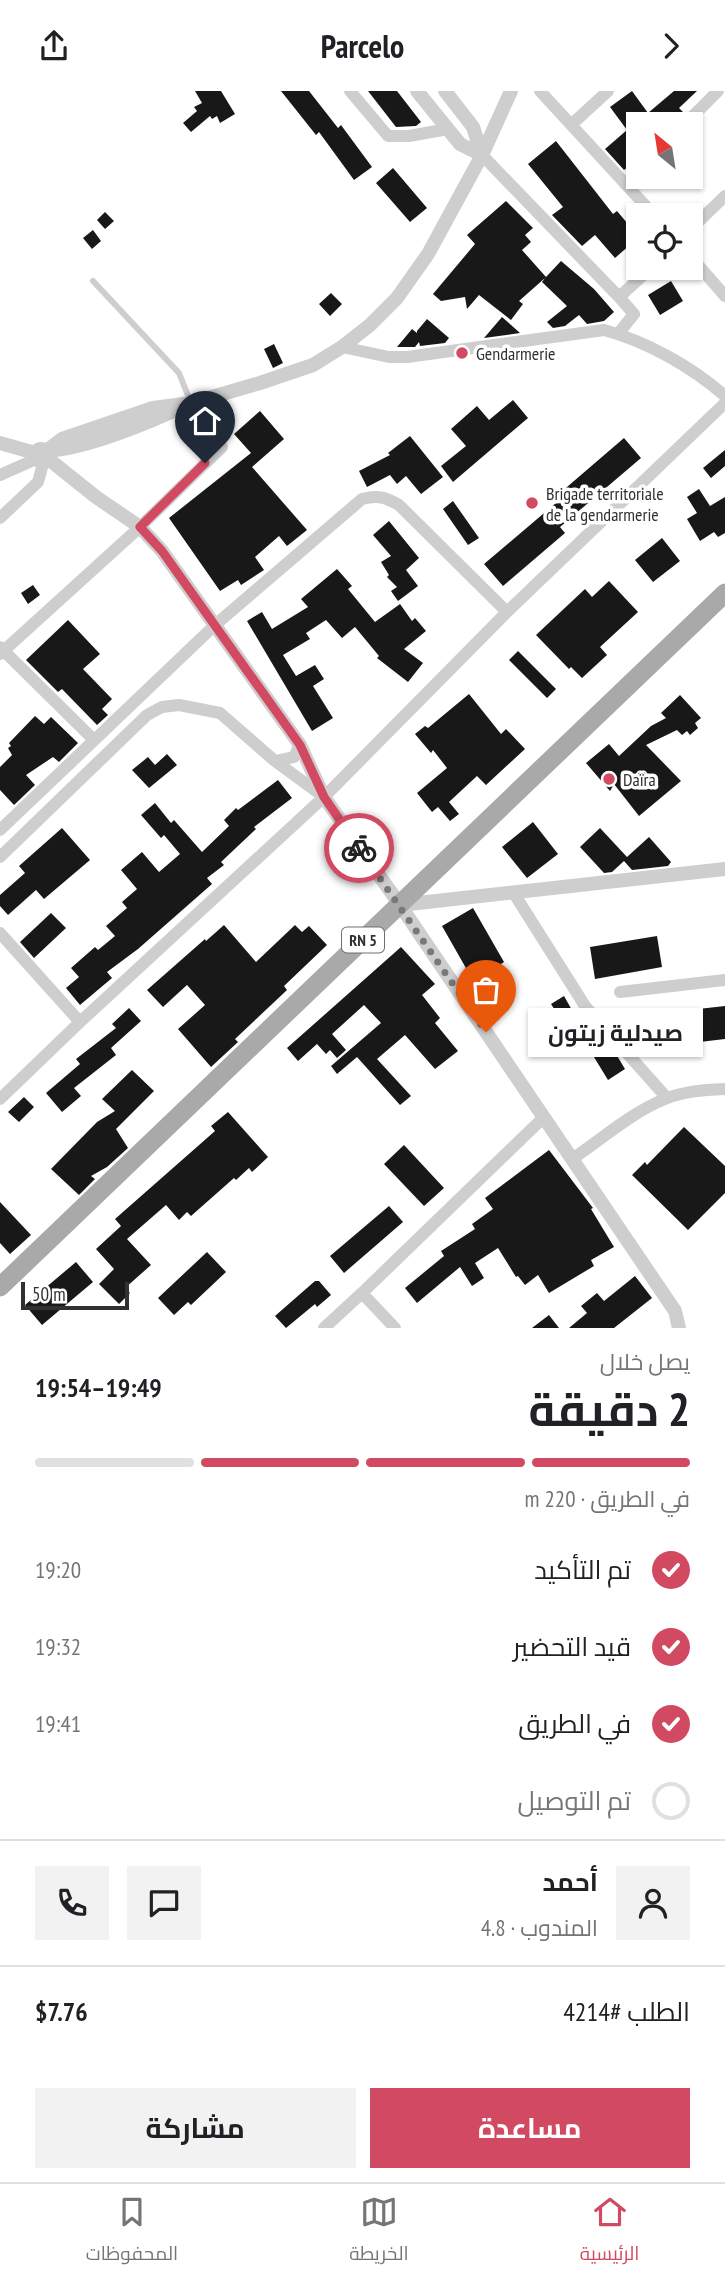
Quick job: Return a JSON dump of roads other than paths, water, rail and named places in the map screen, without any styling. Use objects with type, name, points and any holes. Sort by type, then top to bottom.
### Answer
[{"type":"main road","name":"RN 5","points":[[0,1287],[725,593]]},
{"type":"street","points":[[350,91],[388,136],[409,136],[448,129]]},
{"type":"street","points":[[417,91],[460,143],[482,155],[634,314],[618,334]]},
{"type":"street","points":[[445,91],[473,127],[482,155]]},
{"type":"street","points":[[0,475],[41,456],[62,439],[153,408],[191,403],[313,365],[342,347],[370,325],[397,298],[428,254],[482,155],[511,91]]},
{"type":"street","points":[[540,91],[643,203]]},
{"type":"street","points":[[571,125],[608,91]]},
{"type":"street","points":[[697,112],[718,91]]},
{"type":"street","points":[[703,217],[725,196]]},
{"type":"street","points":[[703,271],[725,296]]},
{"type":"street","points":[[619,297],[638,280]]},
{"type":"street","points":[[342,347],[407,357],[604,330],[686,366],[704,377],[725,396]]},
{"type":"street","points":[[0,1099],[324,797],[507,612],[725,403]]},
{"type":"street","points":[[0,443],[41,456],[140,527],[162,551],[300,745],[324,797],[675,1311],[679,1328]]},
{"type":"street","points":[[94,740],[1,650],[140,527],[222,447]]},
{"type":"street","points":[[0,518],[38,482],[41,456]]},
{"type":"street","points":[[0,830],[215,625],[362,499],[376,495],[399,505],[507,612]]},
{"type":"street","points":[[0,857],[147,715],[162,707],[179,705],[220,713],[275,761],[324,797]]},
{"type":"street","points":[[275,761],[286,761],[294,757],[300,745]]},
{"type":"street","points":[[400,905],[725,869]]},
{"type":"street","points":[[513,892],[585,1006],[667,1098]]},
{"type":"street","points":[[0,933],[80,1022]]},
{"type":"street","points":[[620,992],[725,980]]},
{"type":"street","points":[[572,1159],[649,1107],[667,1098],[696,1091],[725,1089]]},
{"type":"street","points":[[324,1328],[544,1117]]},
{"type":"street","points":[[362,1293],[395,1328]]},
{"type":"lane","points":[[93,281],[179,373],[191,403]]},
{"type":"place","name":"Gendarmerie","points":[[462,353]]},
{"type":"place","name":"Brigade territoriale de la gendarmerie","points":[[532,503]]},
{"type":"place","name":"Daïra","points":[[609,779]]},
{"type":"place","name":"صيدلية زيتون","points":[[486,1032]]}]
